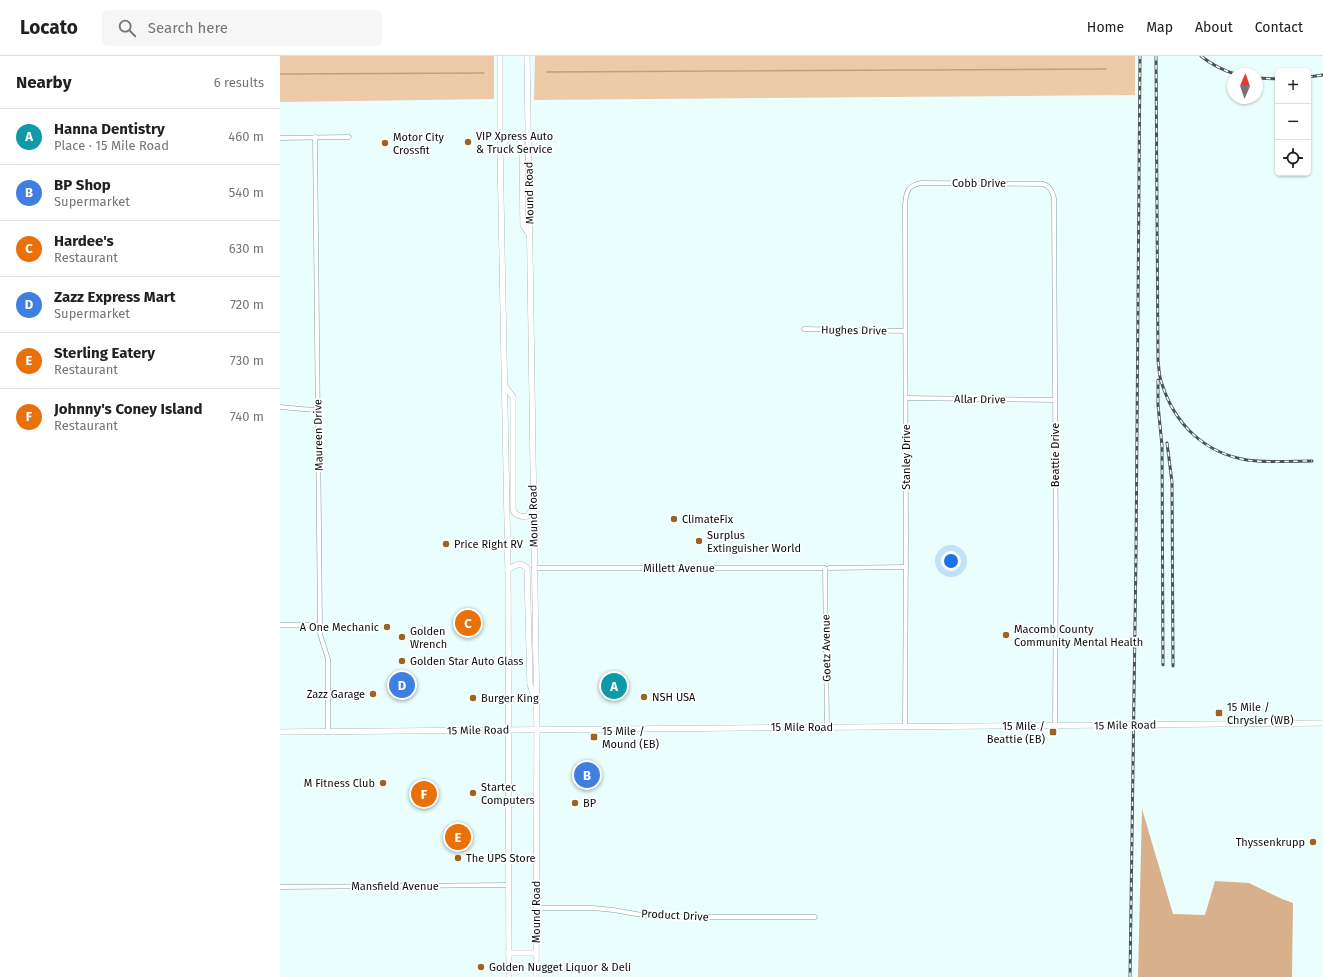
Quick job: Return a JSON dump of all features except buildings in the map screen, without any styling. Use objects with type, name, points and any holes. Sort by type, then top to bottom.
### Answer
[{"type":"main road","points":[[500,56],[500,148],[508,570],[509,977]]},
{"type":"main road","name":"Mound Road","points":[[527,56],[537,729],[536,977]]},
{"type":"main road","points":[[500,148],[509,138],[517,138],[522,142],[523,226],[530,234]]},
{"type":"main road","points":[[505,386],[512,397],[513,510],[516,514],[522,517],[528,516],[533,507]]},
{"type":"main road","points":[[508,570],[519,564],[527,568],[530,684],[536,703]]},
{"type":"main road","name":"15 Mile Road","points":[[280,732],[1323,723]]},
{"type":"main road","points":[[509,953],[536,953]]},
{"type":"street","name":"Maureen Drive","points":[[315,137],[320,634],[328,659],[328,731]]},
{"type":"street","points":[[280,138],[349,137]]},
{"type":"street","name":"Cobb Drive","points":[[910,188],[916,184],[922,183],[1039,184],[1048,186]]},
{"type":"street","name":"Beattie Drive","points":[[1048,186],[1052,192],[1055,204],[1055,726]]},
{"type":"street","name":"Stanley Drive","points":[[905,727],[905,205],[906,195],[910,188]]},
{"type":"street","name":"Hughes Drive","points":[[804,329],[905,331]]},
{"type":"street","name":"Allar Drive","points":[[906,398],[1055,400]]},
{"type":"street","points":[[280,407],[317,410]]},
{"type":"street","name":"Millett Avenue","points":[[534,568],[906,567]]},
{"type":"street","name":"Goetz Avenue","points":[[827,568],[827,727]]},
{"type":"street","points":[[280,625],[320,625]]},
{"type":"street","name":"Mansfield Avenue","points":[[280,887],[509,885]]},
{"type":"street","name":"Product Drive","points":[[536,908],[593,908],[648,916],[815,916]]},
{"type":"shaded area","points":[[280,56],[494,56],[494,99],[280,102]]},
{"type":"shaded area","points":[[535,56],[1135,56],[1135,95],[534,100]]},
{"type":"shaded area","points":[[1142,809],[1173,914],[1205,915],[1215,881],[1249,883],[1293,903],[1292,977],[1138,977]]},
{"type":"waterway","points":[[547,72],[1106,69]]},
{"type":"waterway","points":[[280,74],[484,73]]},
{"type":"railway","points":[[1130,977],[1136,555],[1140,56]]},
{"type":"railway","points":[[1156,56],[1158,360],[1160,378],[1168,399],[1175,412],[1194,435],[1205,444],[1218,451],[1254,461],[1312,461]]},
{"type":"railway","points":[[1201,56],[1227,71]]},
{"type":"railway","points":[[1311,77],[1323,75]]},
{"type":"railway","points":[[1263,78],[1275,79]]},
{"type":"railway","points":[[1158,380],[1158,405],[1162,446],[1163,665]]},
{"type":"railway","points":[[1167,443],[1172,482],[1173,666]]},
{"type":"place","name":"VIP Xpress Auto & Truck Service","points":[[468,142]]},
{"type":"place","name":"Motor City Crossfit","points":[[385,143]]},
{"type":"place","name":"ClimateFix","points":[[674,519]]},
{"type":"place","name":"Surplus Extinguisher World","points":[[699,541]]},
{"type":"place","name":"Price Right RV","points":[[446,544]]},
{"type":"place","name":"Hardee's","points":[[468,623]]},
{"type":"place","name":"A One Mechanic","points":[[387,627]]},
{"type":"place","name":"Macomb County Community Mental Health","points":[[1006,635]]},
{"type":"place","name":"Golden Wrench","points":[[402,637]]},
{"type":"place","name":"Golden Star Auto Glass","points":[[402,661]]},
{"type":"place","name":"Zazz Express Mart","points":[[402,685]]},
{"type":"place","name":"Hanna Dentistry","points":[[614,686]]},
{"type":"place","name":"Zazz Garage","points":[[373,694]]},
{"type":"place","name":"NSH USA","points":[[644,697]]},
{"type":"place","name":"Burger King","points":[[473,698]]},
{"type":"place","name":"15 Mile / Chrysler (WB)","points":[[1219,713]]},
{"type":"place","name":"15 Mile / Beattie (EB)","points":[[1053,732]]},
{"type":"place","name":"15 Mile / Mound (EB)","points":[[594,737]]},
{"type":"place","name":"BP Shop","points":[[587,775]]},
{"type":"place","name":"M Fitness Club","points":[[383,783]]},
{"type":"place","name":"Startec Computers","points":[[473,793]]},
{"type":"place","name":"Johnny's Coney Island","points":[[424,794]]},
{"type":"place","name":"BP","points":[[575,803]]},
{"type":"place","name":"Sterling Eatery","points":[[458,837]]},
{"type":"place","name":"Thyssenkrupp","points":[[1313,842]]},
{"type":"place","name":"The UPS Store","points":[[458,858]]},
{"type":"place","name":"Golden Nugget Liquor & Deli","points":[[481,967]]}]
